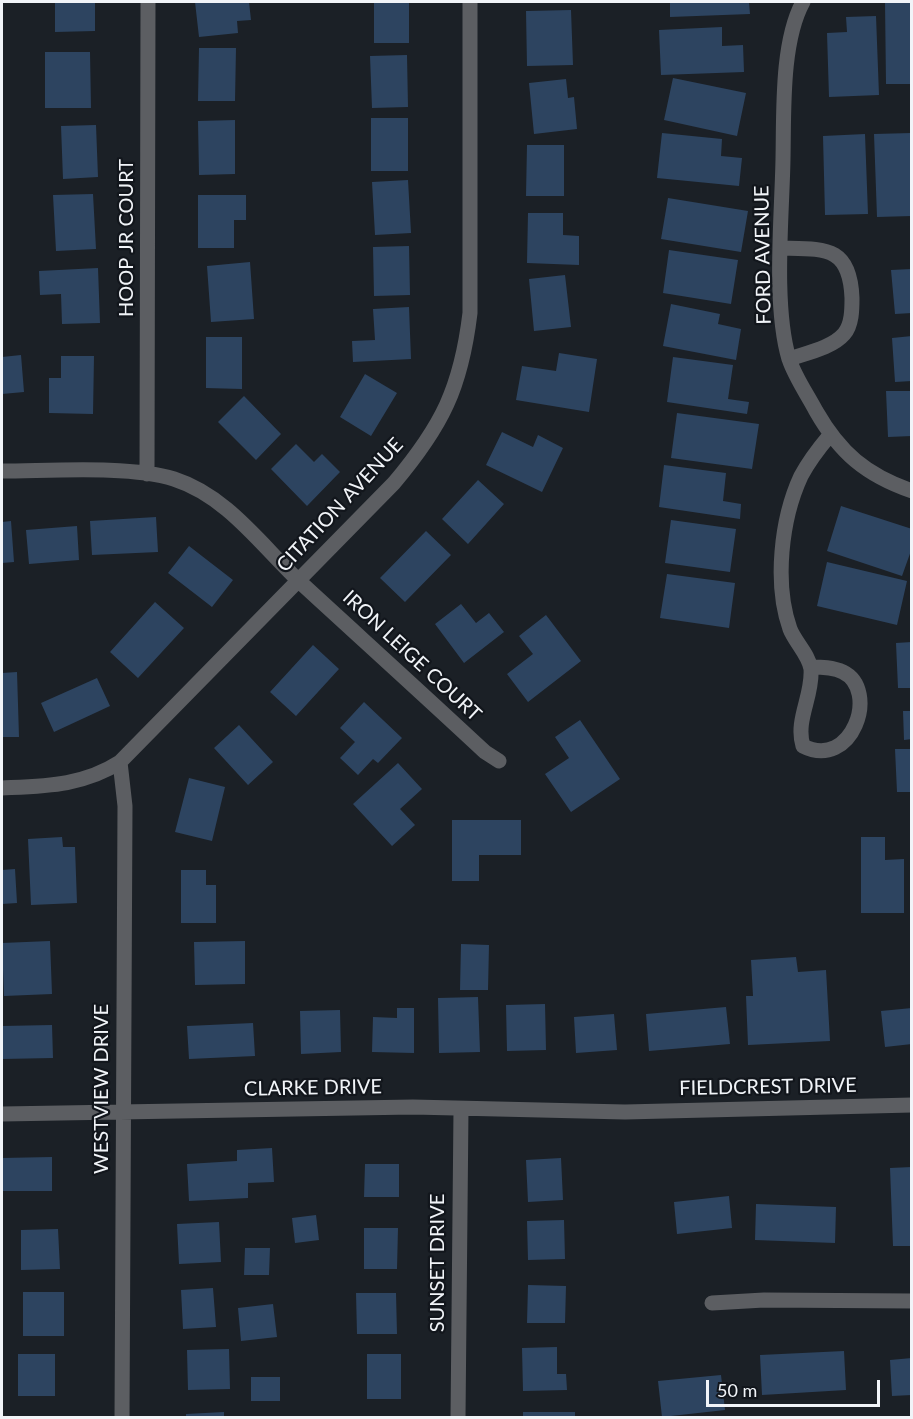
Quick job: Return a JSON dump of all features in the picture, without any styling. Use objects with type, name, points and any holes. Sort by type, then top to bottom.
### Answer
[{"type":"street","name":"HOOP JR COURT","points":[[147,474],[148,2]]},
{"type":"street","name":"CITATION AVENUE","points":[[2,788],[80,782],[120,762],[394,483],[419,453],[441,420],[456,386],[465,350],[470,313],[470,2]]},
{"type":"street","name":"FORD AVENUE","points":[[803,2],[791,33],[788,56],[781,304],[789,359],[830,435],[847,456],[863,467],[912,491]]},
{"type":"street","points":[[782,248],[832,253],[849,270],[852,294],[851,314],[845,333],[835,342],[789,359]]},
{"type":"street","points":[[811,667],[844,672],[855,682],[861,701],[854,729],[845,741],[827,753],[803,746],[800,736],[810,685],[811,667],[790,629],[782,589],[783,550],[794,494],[813,456],[830,435]]},
{"type":"street","name":"IRON LEIGE COURT","points":[[2,471],[99,471],[147,474],[173,478],[203,491],[228,510],[299,580],[485,752],[499,760]]},
{"type":"street","name":"WESTVIEW DRIVE","points":[[120,762],[125,806],[122,1418]]},
{"type":"street","name":"FIELDCREST DRIVE","points":[[625,1112],[912,1105]]},
{"type":"street","name":"CLARKE DRIVE","points":[[2,1114],[413,1107],[625,1112]]},
{"type":"street","name":"SUNSET DRIVE","points":[[458,1418],[461,1109]]},
{"type":"street","points":[[712,1303],[764,1300],[912,1301]]},
{"type":"building","points":[[55,2],[95,2],[95,31],[55,32]]},
{"type":"building","points":[[195,2],[249,2],[251,20],[237,21],[238,33],[199,37]]},
{"type":"building","points":[[374,2],[409,2],[409,43],[374,43]]},
{"type":"building","points":[[670,2],[749,2],[750,14],[670,17]]},
{"type":"building","points":[[885,2],[912,2],[912,84],[886,84]]},
{"type":"building","points":[[571,10],[573,65],[527,66],[526,11]]},
{"type":"building","points":[[876,16],[879,95],[829,97],[827,33],[847,32],[846,17]]},
{"type":"building","points":[[722,27],[722,46],[743,45],[744,72],[661,75],[659,30]]},
{"type":"building","points":[[199,48],[236,48],[235,101],[198,101]]},
{"type":"building","points":[[45,52],[90,52],[91,108],[45,108]]},
{"type":"building","points":[[407,55],[408,107],[372,108],[370,56]]},
{"type":"building","points":[[673,78],[746,93],[737,136],[664,120]]},
{"type":"building","points":[[566,79],[568,98],[574,97],[577,129],[534,134],[529,83]]},
{"type":"building","points":[[371,118],[408,118],[408,171],[371,171]]},
{"type":"building","points":[[235,120],[235,174],[199,175],[198,121]]},
{"type":"building","points":[[96,125],[98,177],[63,179],[61,126]]},
{"type":"building","points":[[662,133],[722,139],[721,156],[742,158],[739,186],[657,178]]},
{"type":"building","points":[[912,133],[912,216],[877,217],[874,134]]},
{"type":"building","points":[[865,134],[868,214],[825,215],[823,136]]},
{"type":"building","points":[[527,145],[564,145],[564,196],[526,196]]},
{"type":"building","points":[[408,180],[411,233],[375,235],[372,182]]},
{"type":"building","points":[[93,194],[96,249],[56,251],[53,195]]},
{"type":"building","points":[[198,195],[246,195],[246,220],[234,220],[234,248],[198,248]]},
{"type":"building","points":[[668,198],[748,211],[741,252],[661,239]]},
{"type":"building","points":[[528,213],[563,213],[563,235],[579,236],[579,265],[527,263]]},
{"type":"building","points":[[409,246],[410,295],[374,296],[373,247]]},
{"type":"building","points":[[669,250],[738,260],[731,304],[663,293]]},
{"type":"building","points":[[250,262],[254,319],[211,322],[207,266]]},
{"type":"building","points":[[98,268],[100,323],[62,324],[61,294],[40,295],[39,271]]},
{"type":"building","points":[[912,269],[912,313],[895,314],[891,270]]},
{"type":"building","points":[[565,275],[571,327],[534,331],[529,279]]},
{"type":"building","points":[[671,304],[720,314],[718,324],[741,329],[736,360],[663,346]]},
{"type":"building","points":[[409,307],[411,359],[353,362],[352,341],[375,340],[373,309]]},
{"type":"building","points":[[912,336],[912,381],[895,382],[892,338]]},
{"type":"building","points":[[206,337],[242,337],[242,389],[206,388]]},
{"type":"building","points":[[559,353],[597,359],[589,412],[516,400],[522,366],[556,371]]},
{"type":"building","points":[[21,355],[24,392],[2,394],[2,357]]},
{"type":"building","points":[[61,356],[94,356],[93,414],[49,413],[49,378],[61,378]]},
{"type":"building","points":[[673,357],[733,365],[728,399],[749,402],[747,414],[667,402]]},
{"type":"building","points":[[365,374],[397,393],[371,436],[340,417]]},
{"type":"building","points":[[886,391],[912,391],[912,436],[888,437]]},
{"type":"building","points":[[244,396],[281,434],[256,460],[218,422]]},
{"type":"building","points":[[677,413],[759,424],[752,469],[671,458]]},
{"type":"building","points":[[502,432],[533,447],[538,435],[563,448],[542,492],[486,465]]},
{"type":"building","points":[[296,444],[314,462],[322,454],[340,472],[307,506],[271,469]]},
{"type":"building","points":[[664,465],[726,473],[723,501],[741,504],[740,519],[659,507]]},
{"type":"building","points":[[478,480],[504,504],[468,544],[442,519]]},
{"type":"building","points":[[841,506],[912,529],[912,548],[902,576],[827,551]]},
{"type":"building","points":[[156,517],[158,552],[92,555],[90,521]]},
{"type":"building","points":[[671,520],[736,529],[730,572],[665,563]]},
{"type":"building","points":[[11,521],[14,562],[2,563],[2,522]]},
{"type":"building","points":[[77,526],[79,560],[29,564],[26,530]]},
{"type":"building","points":[[426,531],[451,555],[405,602],[380,578]]},
{"type":"building","points":[[189,546],[233,580],[212,607],[168,573]]},
{"type":"building","points":[[827,562],[907,581],[897,625],[817,606]]},
{"type":"building","points":[[667,574],[735,583],[729,628],[660,618]]},
{"type":"building","points":[[155,602],[184,628],[138,678],[110,652]]},
{"type":"building","points":[[461,604],[476,623],[489,613],[504,632],[464,663],[435,624]]},
{"type":"building","points":[[546,615],[581,661],[528,702],[507,674],[533,654],[519,636]]},
{"type":"building","points":[[912,642],[912,688],[898,688],[896,643]]},
{"type":"building","points":[[313,645],[339,669],[296,716],[270,692]]},
{"type":"building","points":[[17,672],[19,737],[2,737],[2,673]]},
{"type":"building","points":[[97,678],[110,706],[54,732],[41,703]]},
{"type":"building","points":[[364,702],[402,738],[378,763],[373,759],[358,775],[340,758],[355,742],[340,728]]},
{"type":"building","points":[[903,711],[912,711],[912,739],[904,740]]},
{"type":"building","points":[[580,720],[620,779],[571,812],[545,774],[569,758],[555,737]]},
{"type":"building","points":[[239,725],[273,762],[248,785],[214,748]]},
{"type":"building","points":[[895,749],[912,749],[912,792],[897,792]]},
{"type":"building","points":[[398,763],[422,789],[400,809],[415,825],[392,846],[353,804]]},
{"type":"building","points":[[189,778],[225,787],[212,841],[175,832]]},
{"type":"building","points":[[452,820],[521,820],[521,855],[479,855],[479,881],[452,881]]},
{"type":"building","points":[[62,837],[63,847],[75,847],[77,903],[31,905],[28,839]]},
{"type":"building","points":[[861,837],[885,837],[885,860],[904,859],[904,913],[861,913]]},
{"type":"building","points":[[15,869],[17,903],[2,904],[2,870]]},
{"type":"building","points":[[181,870],[206,870],[206,885],[216,885],[216,923],[181,923]]},
{"type":"building","points":[[50,941],[52,994],[4,996],[2,943]]},
{"type":"building","points":[[245,941],[245,984],[195,985],[194,942]]},
{"type":"building","points":[[461,944],[489,945],[488,990],[460,990]]},
{"type":"building","points":[[796,957],[798,972],[826,970],[830,1041],[748,1045],[746,996],[753,996],[751,960]]},
{"type":"building","points":[[478,997],[480,1052],[439,1053],[438,998]]},
{"type":"building","points":[[545,1004],[546,1050],[507,1051],[506,1005]]},
{"type":"building","points":[[726,1007],[730,1044],[649,1051],[646,1014]]},
{"type":"building","points":[[397,1008],[414,1008],[414,1053],[372,1052],[373,1017],[397,1018]]},
{"type":"building","points":[[912,1008],[912,1044],[885,1047],[881,1011]]},
{"type":"building","points":[[340,1010],[341,1052],[301,1054],[300,1011]]},
{"type":"building","points":[[614,1014],[617,1050],[576,1053],[574,1017]]},
{"type":"building","points":[[253,1023],[255,1056],[189,1059],[187,1026]]},
{"type":"building","points":[[52,1025],[53,1058],[2,1059],[2,1026]]},
{"type":"building","points":[[272,1148],[274,1182],[248,1183],[248,1198],[189,1201],[187,1164],[237,1161],[237,1150]]},
{"type":"building","points":[[52,1157],[52,1191],[2,1191],[2,1158]]},
{"type":"building","points":[[561,1158],[563,1200],[528,1202],[526,1160]]},
{"type":"building","points":[[365,1164],[399,1164],[399,1197],[364,1197]]},
{"type":"building","points":[[912,1167],[912,1246],[893,1246],[890,1168]]},
{"type":"building","points":[[729,1196],[732,1228],[677,1234],[674,1202]]},
{"type":"building","points":[[756,1204],[836,1207],[835,1243],[755,1240]]},
{"type":"building","points":[[316,1215],[319,1240],[295,1243],[292,1218]]},
{"type":"building","points":[[564,1220],[565,1259],[528,1260],[527,1221]]},
{"type":"building","points":[[219,1222],[221,1262],[179,1264],[177,1224]]},
{"type":"building","points":[[364,1228],[398,1228],[397,1269],[364,1269]]},
{"type":"building","points":[[58,1229],[60,1269],[21,1270],[21,1230]]},
{"type":"building","points":[[245,1248],[270,1248],[269,1275],[244,1275]]},
{"type":"building","points":[[528,1285],[566,1286],[565,1323],[527,1323]]},
{"type":"building","points":[[213,1288],[216,1327],[183,1329],[181,1290]]},
{"type":"building","points":[[23,1292],[64,1292],[64,1336],[23,1336]]},
{"type":"building","points":[[356,1293],[396,1293],[397,1334],[357,1334]]},
{"type":"building","points":[[273,1304],[277,1337],[241,1341],[238,1308]]},
{"type":"building","points":[[557,1347],[557,1374],[566,1374],[567,1390],[523,1391],[522,1348]]},
{"type":"building","points":[[229,1349],[230,1389],[188,1390],[187,1350]]},
{"type":"building","points":[[844,1351],[846,1390],[762,1395],[760,1355]]},
{"type":"building","points":[[18,1354],[55,1354],[55,1396],[18,1396]]},
{"type":"building","points":[[367,1354],[401,1354],[401,1399],[367,1399]]},
{"type":"building","points":[[912,1358],[912,1395],[892,1396],[890,1360]]},
{"type":"building","points":[[721,1375],[725,1410],[662,1417],[658,1381]]},
{"type":"building","points":[[251,1377],[280,1377],[280,1401],[251,1401]]},
{"type":"building","points":[[224,1412],[224,1418],[186,1418],[186,1414]]},
{"type":"building","points":[[523,1412],[575,1412],[575,1418],[523,1418]]}]
